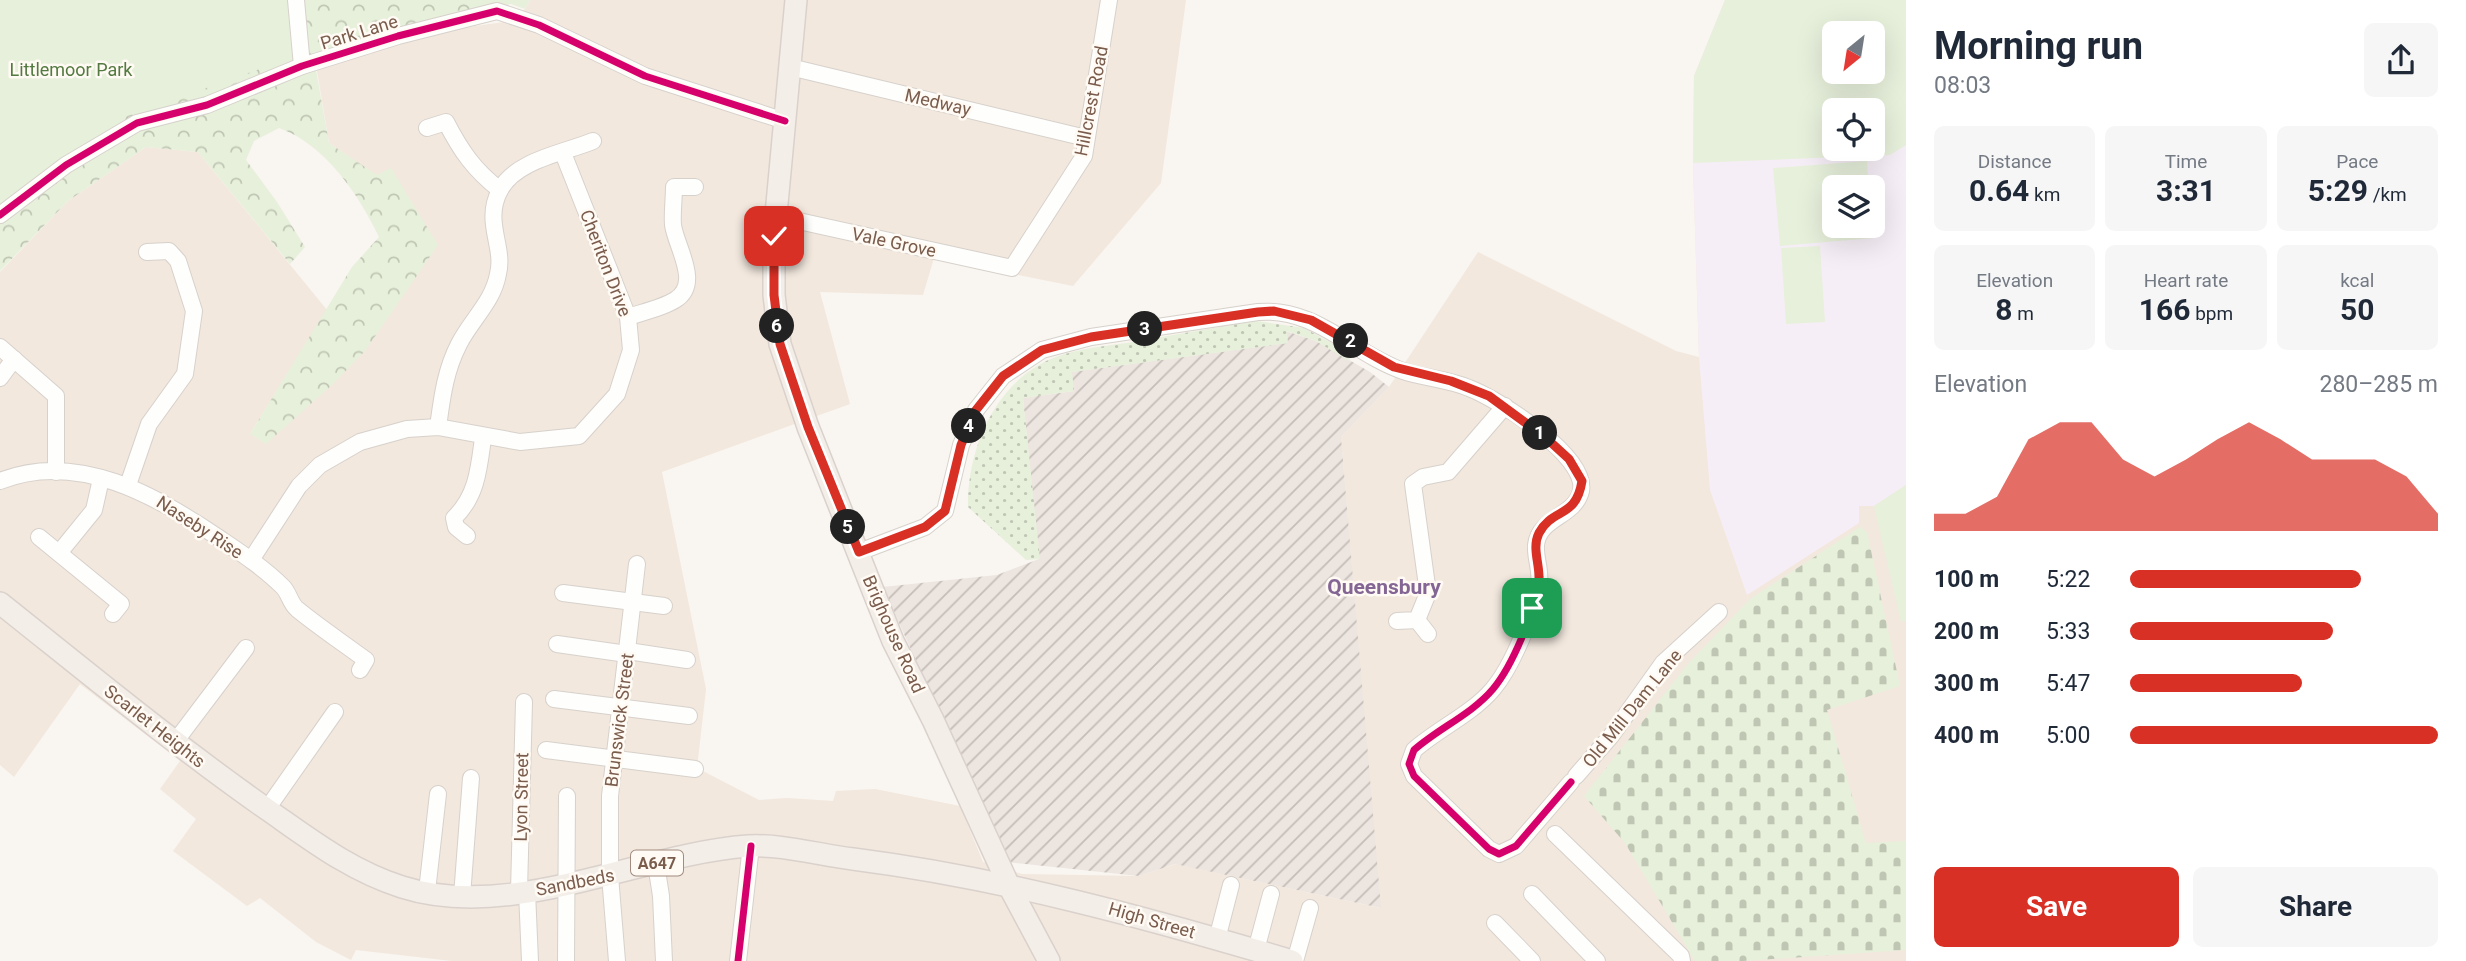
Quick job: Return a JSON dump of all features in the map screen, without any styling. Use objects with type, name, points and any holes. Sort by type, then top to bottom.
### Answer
[{"type":"main road","name":"Brighouse Road","points":[[796,0],[776,216],[774,295],[780,344],[808,427],[893,641],[933,720],[1010,888],[1049,961]]},
{"type":"main road","name":"Scarlet Heights","points":[[3,612],[175,743],[314,842]]},
{"type":"main road","name":"Sandbeds","points":[[314,842],[353,869],[405,888],[462,896],[486,897],[523,892],[566,881],[610,876],[656,864],[751,846],[913,867],[1010,888]]},
{"type":"main road","name":"High Street","points":[[1010,888],[1120,910],[1293,961]]},
{"type":"street","points":[[296,0],[302,66]]},
{"type":"street","name":"Hillcrest Road","points":[[1012,268],[1084,156],[1110,0]]},
{"type":"street","name":"Park Lane","points":[[0,215],[66,165],[137,123],[207,105],[302,66],[398,36],[498,11],[539,25],[645,76],[786,121]]},
{"type":"street","name":"Medway","points":[[790,67],[1086,138]]},
{"type":"street","points":[[427,128],[446,122],[464,157],[476,172],[499,190]]},
{"type":"street","points":[[438,427],[446,374],[452,359],[489,299],[499,273],[500,257],[492,227],[499,190],[522,167],[593,141]]},
{"type":"street","name":"Cheriton Drive","points":[[251,560],[299,486],[320,466],[360,442],[381,435],[438,427],[483,438],[520,442],[579,436],[591,426],[617,394],[631,350],[628,317],[563,153]]},
{"type":"street","points":[[628,317],[677,299],[687,286],[687,268],[677,247],[673,223],[674,187],[695,187]]},
{"type":"street","name":"Vale Grove","points":[[776,216],[1012,268]]},
{"type":"street","points":[[128,485],[149,424],[185,374],[194,310],[178,261],[169,251],[147,252]]},
{"type":"street","name":"Old Mill Dam Lane","points":[[859,552],[925,527],[945,511],[961,445],[976,410],[1003,376],[1042,350],[1091,337],[1274,311],[1311,320],[1394,367],[1451,381],[1506,406],[1569,459],[1582,481],[1580,495],[1574,506],[1548,522],[1539,534],[1536,555],[1540,580],[1532,608],[1516,649],[1494,688],[1471,708],[1429,736],[1414,750],[1409,764],[1414,776],[1489,849],[1499,854],[1516,846],[1611,736],[1663,663],[1719,612]]},
{"type":"street","points":[[0,347],[56,396],[56,472]]},
{"type":"street","points":[[0,378],[14,359]]},
{"type":"street","points":[[1417,620],[1429,593],[1413,484],[1423,477],[1448,472],[1506,406]]},
{"type":"street","points":[[467,536],[456,527],[454,518],[463,510],[475,488],[483,438]]},
{"type":"street","name":"Naseby Rise","points":[[0,481],[31,473],[56,472],[128,485],[176,509],[251,560],[285,589],[293,606],[366,660]]},
{"type":"street","points":[[59,553],[94,510],[101,479]]},
{"type":"street","points":[[39,537],[121,604],[113,614]]},
{"type":"street","name":"Brunswick Street","points":[[617,961],[610,876],[610,796],[637,564]]},
{"type":"street","points":[[563,593],[664,606]]},
{"type":"street","points":[[1397,621],[1417,620]]},
{"type":"street","points":[[1417,620],[1428,634]]},
{"type":"street","points":[[557,644],[687,660]]},
{"type":"street","points":[[175,743],[246,648]]},
{"type":"street","points":[[554,699],[689,716]]},
{"type":"street","name":"Lyon Street","points":[[524,702],[523,892],[530,961]]},
{"type":"street","points":[[267,809],[335,712]]},
{"type":"street","points":[[546,750],[695,769]]},
{"type":"street","points":[[462,896],[471,778]]},
{"type":"street","points":[[427,891],[438,794]]},
{"type":"street","points":[[566,961],[567,796]]},
{"type":"street","points":[[1555,834],[1682,961]]},
{"type":"street","points":[[737,961],[751,846]]},
{"type":"street","points":[[656,864],[661,897],[664,961]]},
{"type":"street","points":[[1217,939],[1231,885]]},
{"type":"street","points":[[1256,950],[1271,894]]},
{"type":"street","points":[[1532,894],[1597,961]]},
{"type":"street","points":[[1293,961],[1310,908]]},
{"type":"street","points":[[1495,923],[1532,961]]},
{"type":"shaded area","points":[[530,0],[1186,0],[1161,183],[1073,286],[934,258],[923,295],[820,292],[850,404],[662,472],[706,689],[697,768],[759,800],[787,798],[833,801],[836,791],[875,789],[960,806],[983,862],[1022,874],[1139,876],[1176,864],[1380,908],[1341,437],[1389,387],[1478,252],[1676,351],[1699,357],[1693,163],[1694,76],[1725,0],[1906,0],[1906,961],[452,961],[356,950],[351,960],[316,942],[260,898],[247,906],[173,851],[196,819],[160,789],[180,761],[80,684],[14,777],[0,765],[0,272],[68,201],[146,147],[198,152],[327,310],[250,434],[437,245],[377,176],[329,143],[316,65],[453,29],[511,21],[525,9]]},
{"type":"shaded area","points":[[1725,0],[1906,0],[1906,485],[1874,506],[1859,506],[1859,523],[1747,595],[1710,490],[1699,357],[1693,163],[1694,76]]},
{"type":"shaded area","points":[[1286,331],[1316,341],[1370,372],[1389,387],[1341,437],[1381,908],[1175,864],[1139,876],[1006,862],[883,587],[997,575],[1039,559],[1023,398],[1074,391],[1071,372],[1287,343]]},
{"type":"green space","points":[[0,0],[530,0],[525,9],[511,4],[469,12],[313,53],[329,143],[377,175],[391,168],[438,245],[365,351],[333,384],[266,444],[250,434],[352,267],[379,237],[361,204],[326,158],[296,136],[279,128],[254,141],[246,160],[305,247],[290,264],[198,152],[146,147],[68,201],[0,271]]},
{"type":"green space","name":"Littlemoor Park","points":[[0,0],[289,0],[293,57],[116,120],[0,206]]},
{"type":"green space","points":[[1725,0],[1906,0],[1906,145],[1885,155],[1885,98],[1822,98],[1822,158],[1693,163],[1694,76]]},
{"type":"green space","points":[[1867,161],[1868,175],[1822,175],[1822,238],[1873,238],[1780,246],[1773,168]]},
{"type":"green space","points":[[1820,246],[1825,322],[1786,324],[1781,248]]},
{"type":"green space","points":[[1256,321],[1304,328],[1352,354],[1349,361],[1316,341],[1287,331],[1288,343],[1072,372],[1074,391],[1023,398],[1040,559],[1026,560],[968,507],[974,459],[992,414],[1005,394],[1022,377],[1042,363],[1083,350]]},
{"type":"green space","points":[[1906,485],[1906,621],[1901,622],[1874,506]]},
{"type":"green space","points":[[1860,527],[1867,532],[1900,686],[1827,710],[1866,843],[1906,841],[1906,950],[1743,961],[1695,961],[1625,843],[1584,796],[1688,664],[1750,599]]},
{"type":"cycle path","points":[[0,215],[66,165],[137,123],[207,105],[302,66],[398,36],[497,11],[539,25],[645,76],[785,121]]},
{"type":"cycle path","points":[[859,552],[925,527],[945,511],[961,445],[976,410],[1003,376],[1042,350],[1091,337],[1258,312],[1279,312],[1298,317],[1403,371],[1452,383],[1482,394],[1539,430],[1571,462],[1579,477],[1581,491],[1572,506],[1543,528],[1539,536],[1536,545],[1539,577],[1533,608],[1508,667],[1485,698],[1414,750],[1409,764],[1414,776],[1489,849],[1499,854],[1516,846],[1571,782]]},
{"type":"cycle path","points":[[738,961],[751,846]]},
{"type":"district","name":"Queensbury","points":[[1384,587]]},
{"type":"route","points":[[774,236],[774,295],[780,344],[808,427],[859,552],[925,527],[945,511],[961,445],[976,410],[1003,376],[1042,350],[1091,337],[1220,316],[1274,311],[1311,320],[1404,371],[1451,381],[1489,396],[1506,406],[1569,459],[1582,481],[1580,495],[1574,506],[1548,522],[1539,534],[1536,555],[1540,580],[1532,608]]}]
